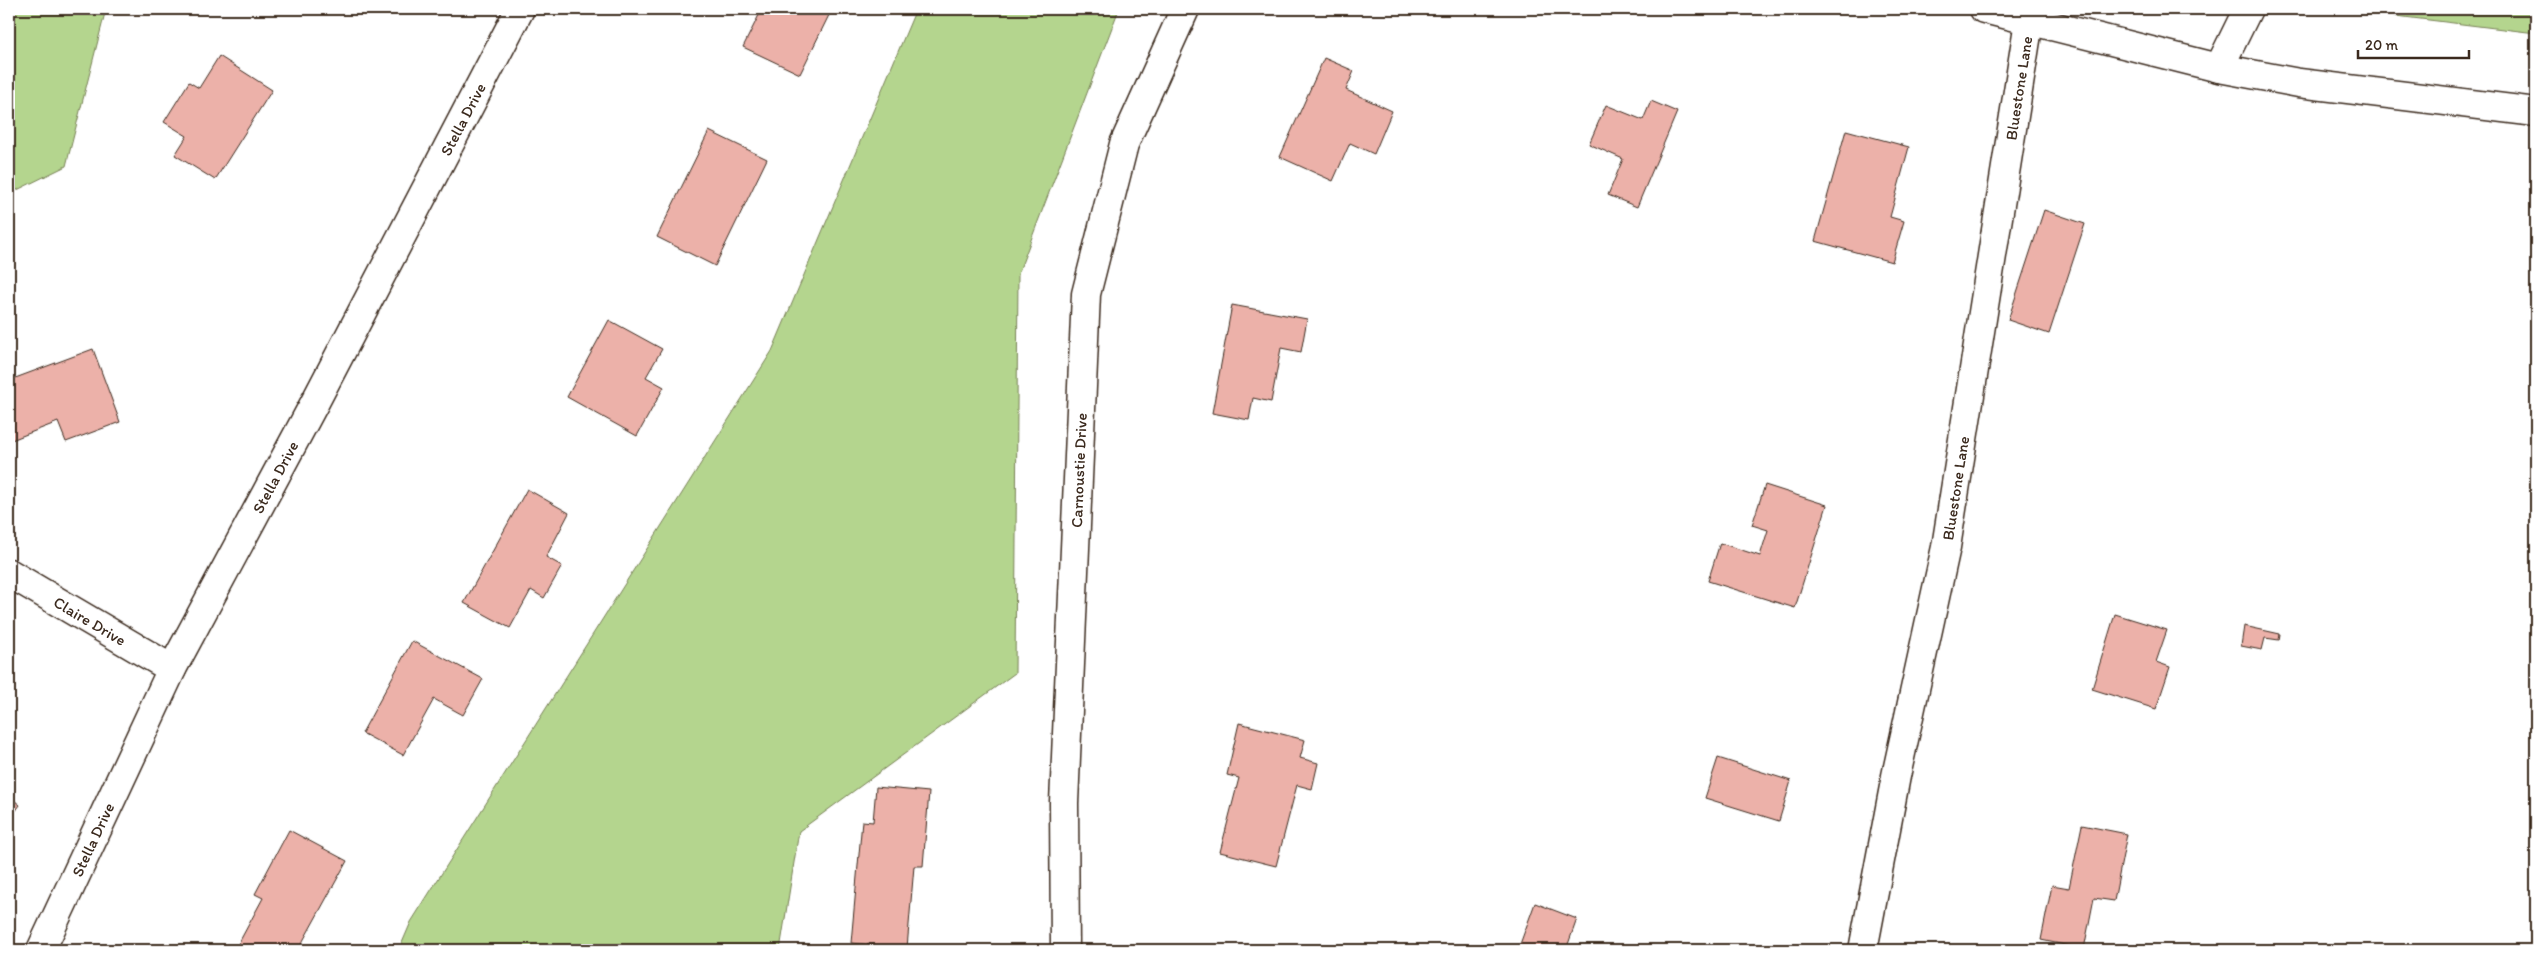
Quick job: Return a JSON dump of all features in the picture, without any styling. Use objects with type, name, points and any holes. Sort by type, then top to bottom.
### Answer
[{"type":"main road","name":"Stella Drive","points":[[41,950],[172,669],[314,404],[520,9]]},
{"type":"main road","name":"Carnoustie Drive","points":[[1065,950],[1064,803],[1086,294],[1124,144],[1185,9]]},
{"type":"main road","points":[[1984,9],[2219,68],[2299,83],[2536,112]]},
{"type":"main road","points":[[2219,68],[2248,9]]},
{"type":"main road","name":"Bluestone Lane","points":[[1863,950],[1896,776],[1946,547],[2029,21]]},
{"type":"main road","name":"Claire Drive","points":[[9,573],[172,669]]},
{"type":"green space","points":[[9,9],[106,9],[66,166],[9,194]]},
{"type":"green space","points":[[916,9],[1119,9],[1018,274],[1015,673],[799,831],[780,950],[399,950],[411,922],[772,351]]},
{"type":"green space","points":[[2338,9],[2536,9],[2536,33]]},
{"type":"building","points":[[762,9],[832,9],[800,74],[743,47]]},
{"type":"building","points":[[219,56],[272,90],[215,180],[175,155],[187,136],[164,122],[189,82],[199,88]]},
{"type":"building","points":[[1324,58],[1354,71],[1346,90],[1392,111],[1374,154],[1350,143],[1333,181],[1280,157]]},
{"type":"building","points":[[1651,101],[1677,112],[1637,207],[1608,195],[1623,159],[1589,144],[1606,105],[1643,120]]},
{"type":"building","points":[[1846,130],[1909,147],[1890,217],[1904,221],[1892,262],[1815,241]]},
{"type":"building","points":[[709,131],[767,159],[715,266],[657,237]]},
{"type":"building","points":[[2044,210],[2085,224],[2049,334],[2008,320]]},
{"type":"building","points":[[1232,305],[1307,319],[1301,352],[1281,348],[1271,402],[1253,398],[1249,420],[1212,413]]},
{"type":"building","points":[[609,320],[662,349],[646,377],[664,387],[637,436],[567,397]]},
{"type":"building","points":[[93,349],[120,422],[66,442],[58,422],[9,441],[9,376],[10,380]]},
{"type":"building","points":[[1765,485],[1827,505],[1795,608],[1708,581],[1720,543],[1760,556],[1768,530],[1752,525]]},
{"type":"building","points":[[527,489],[569,513],[546,557],[562,566],[544,598],[531,590],[510,628],[464,603]]},
{"type":"building","points":[[2115,614],[2167,630],[2156,662],[2170,667],[2156,709],[2092,689]]},
{"type":"building","points":[[2244,626],[2280,634],[2279,640],[2265,638],[2262,650],[2241,646]]},
{"type":"building","points":[[412,641],[483,679],[463,715],[434,699],[403,755],[362,733]]},
{"type":"building","points":[[1239,723],[1305,740],[1300,758],[1318,763],[1312,789],[1297,785],[1276,866],[1220,852],[1239,778],[1227,775]]},
{"type":"building","points":[[1718,758],[1791,781],[1779,821],[1705,798]]},
{"type":"building","points":[[876,787],[929,792],[923,866],[914,866],[907,948],[851,943],[862,821],[873,822]]},
{"type":"building","points":[[9,796],[20,805],[9,820]]},
{"type":"building","points":[[2082,825],[2127,834],[2114,901],[2094,898],[2084,949],[2041,940],[2052,885],[2069,888]]},
{"type":"building","points":[[289,830],[347,861],[298,950],[235,950],[263,898],[255,894]]},
{"type":"building","points":[[1535,903],[1577,919],[1566,950],[1528,950],[1519,947]]}]
